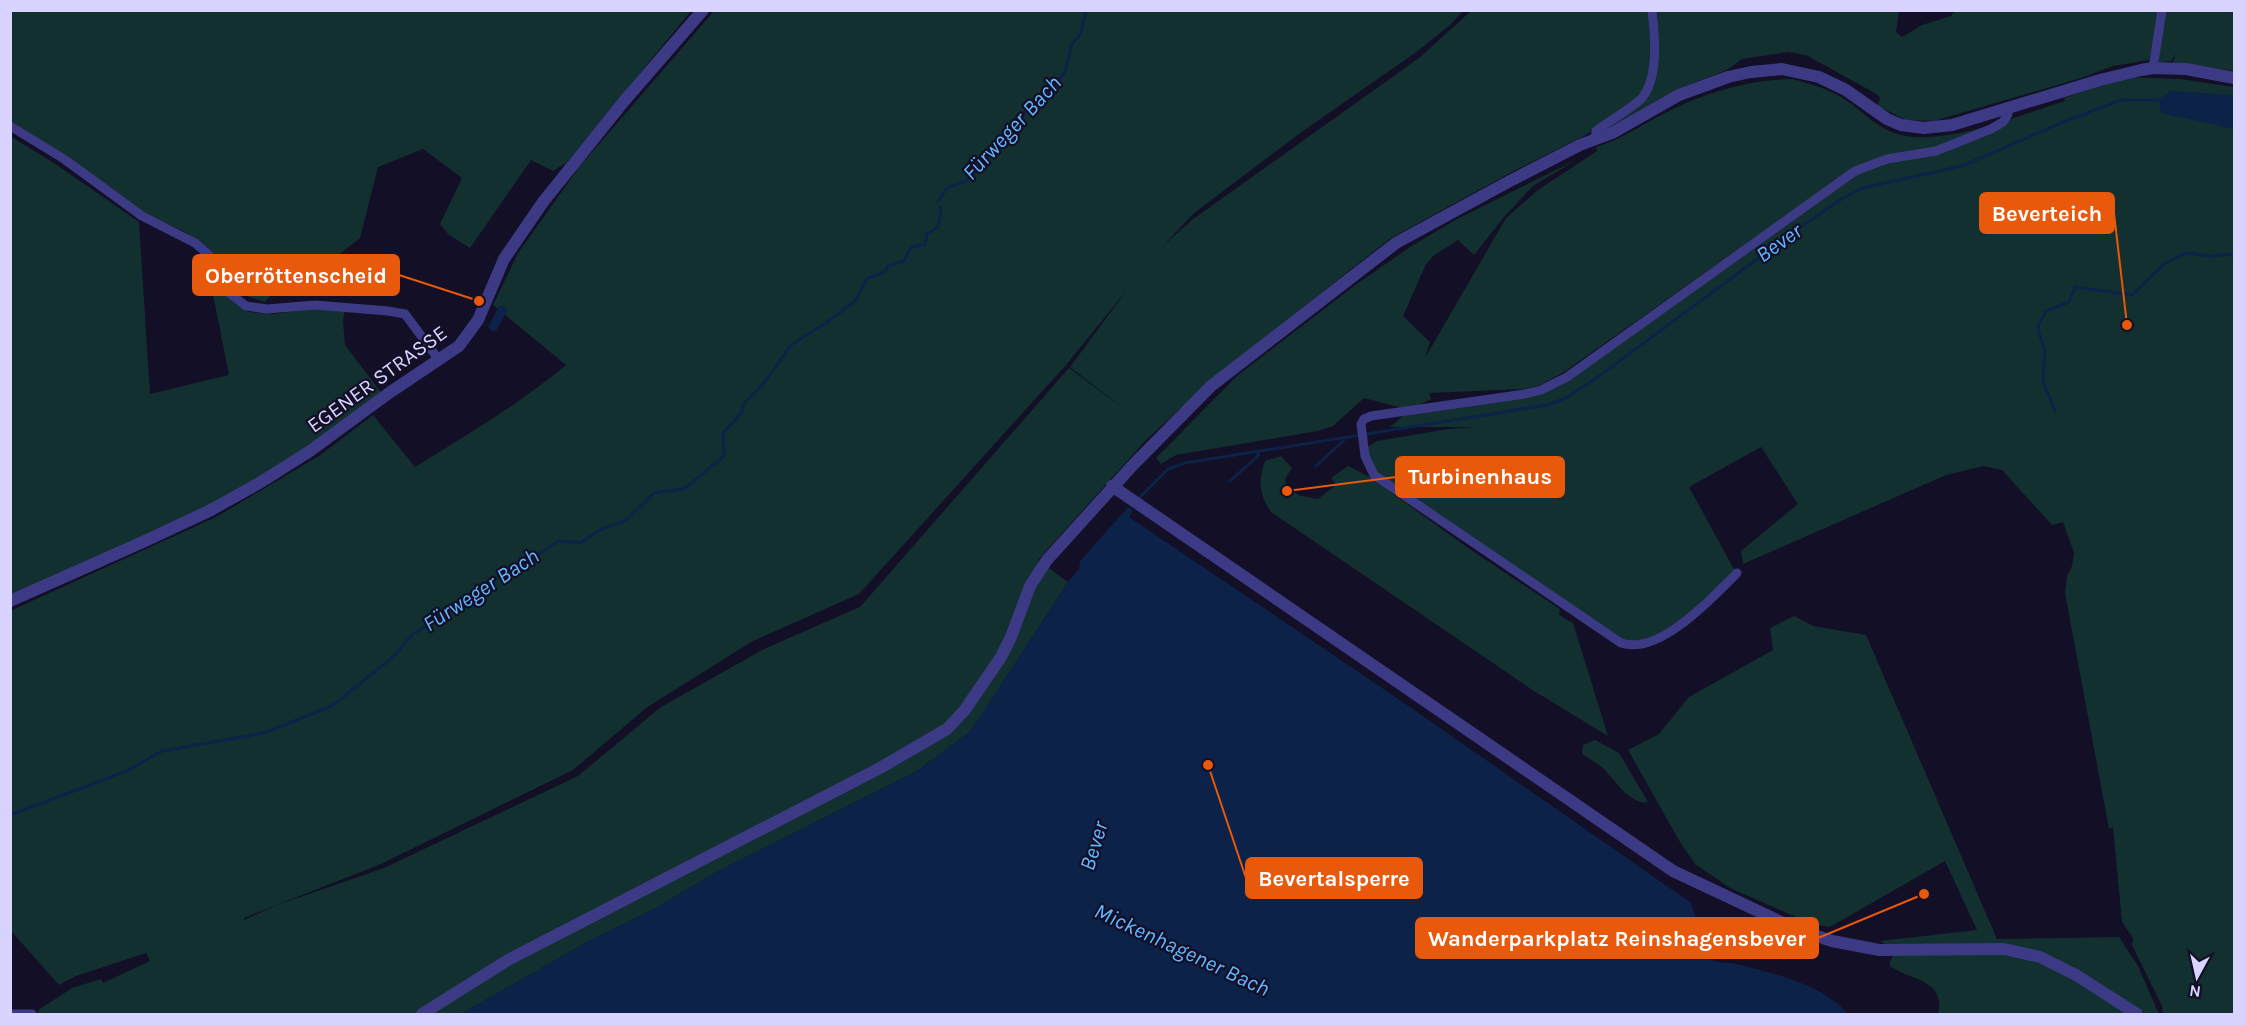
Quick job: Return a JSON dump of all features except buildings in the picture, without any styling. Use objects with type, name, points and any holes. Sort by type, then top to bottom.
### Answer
[{"type":"street","name":"EGENER STRASSE","points":[[10,601],[212,510],[310,451],[466,339],[478,320],[504,259],[543,202],[625,100],[703,10]]},
{"type":"street","points":[[1595,139],[1596,131],[1641,98],[1649,83],[1655,44],[1653,10]]},
{"type":"street","points":[[2153,68],[2162,10]]},
{"type":"street","points":[[422,1014],[508,960],[888,764],[947,729],[964,711],[1001,657],[1011,637],[1029,585],[1059,545],[1112,486],[1225,375],[1396,243],[1499,186],[1612,133],[1660,104],[1698,87],[1728,77],[1770,70],[1805,72],[1829,81],[1887,119],[1908,126],[1924,128],[1952,125],[2108,78],[2153,68],[2186,69],[2235,78]]},
{"type":"street","points":[[1737,573],[1710,600],[1670,633],[1637,645],[1621,644],[1374,475],[1367,463],[1362,443],[1360,429],[1362,422],[1371,416],[1526,394],[1541,390],[1568,377],[1855,171],[1887,159],[1936,151],[1980,134],[2002,122],[2008,114],[2007,108]]},
{"type":"street","points":[[10,126],[64,159],[142,216],[195,243],[209,255],[228,292],[246,306],[267,309],[315,305],[405,314],[439,360]]},
{"type":"street","points":[[1112,486],[1672,871],[1796,929],[1832,941],[1879,950],[2004,950],[2031,955],[2056,964],[2076,975],[2137,1014]]},
{"type":"street","points":[[13,1014],[32,1014]]},
{"type":"green space","points":[[10,11],[691,11],[566,163],[553,171],[531,160],[470,248],[448,234],[440,224],[462,178],[423,149],[378,167],[360,238],[307,280],[293,270],[265,302],[231,291],[211,250],[183,231],[148,215],[11,123]]},
{"type":"green space","points":[[714,11],[1463,11],[1449,26],[1415,53],[1303,131],[1194,213],[1163,246],[1193,219],[1419,58],[1471,11],[1649,11],[1652,35],[1651,68],[1639,96],[1586,135],[1510,173],[1391,238],[1219,373],[1146,440],[1038,560],[1068,582],[975,725],[967,734],[917,771],[711,875],[654,909],[587,942],[461,1014],[40,1014],[37,1012],[40,1009],[72,988],[101,979],[103,983],[150,961],[146,953],[76,976],[59,985],[11,931],[10,611],[216,517],[319,456],[373,415],[415,467],[492,419],[566,365],[493,305],[518,253],[580,166]],"holes":[[[1127,290],[1070,367],[1127,411],[1069,368],[860,607],[766,648],[661,707],[578,776],[384,868],[277,905],[244,920],[244,918],[381,864],[573,770],[646,708],[751,642],[859,594],[1066,365]]]},
{"type":"green space","points":[[1657,11],[1899,11],[1896,32],[1902,37],[1922,25],[1951,16],[1954,11],[2157,11],[2158,21],[2149,60],[2113,66],[2078,79],[1934,121],[1906,120],[1878,106],[1880,97],[1873,92],[1806,55],[1788,52],[1742,59],[1727,70],[1678,89],[1612,126],[1611,124],[1644,101],[1657,71],[1659,40]]},
{"type":"green space","points":[[2165,11],[2234,11],[2234,71],[2173,62],[2176,54],[2171,61],[2159,62]]},
{"type":"green space","points":[[2126,77],[2180,79],[2234,87],[2234,1014],[2163,1014],[2162,1006],[2132,945],[2133,938],[2122,922],[2113,827],[2109,829],[2065,593],[2074,553],[2063,522],[2052,525],[2002,470],[1983,466],[1946,475],[1743,564],[1741,551],[1798,504],[1761,447],[1689,487],[1735,571],[1674,626],[1637,643],[1617,639],[1379,476],[1369,462],[1366,448],[1377,441],[1448,429],[1475,427],[1390,427],[1410,410],[1364,398],[1333,426],[1318,431],[1176,455],[1161,464],[1156,458],[1238,375],[1354,286],[1410,247],[1455,220],[1576,160],[1533,186],[1504,217],[1474,255],[1458,240],[1433,256],[1426,264],[1403,316],[1430,342],[1425,358],[1506,218],[1538,190],[1597,151],[1596,147],[1622,137],[1691,101],[1739,86],[1792,79],[1837,95],[1893,133],[1919,137],[1961,133],[2065,101],[2064,98]],"holes":[[[1795,209],[1567,377],[1525,394],[1413,408],[1431,399],[1429,393],[1524,389],[1540,385],[1564,372]]]},
{"type":"green space","points":[[10,136],[54,163],[139,222],[150,394],[229,375],[205,254],[227,295],[248,312],[275,314],[308,309],[345,310],[343,321],[345,345],[383,395],[307,449],[209,508],[10,597]]},
{"type":"green space","points":[[1281,456],[1292,468],[1285,479],[1286,484],[1279,491],[1286,499],[1294,492],[1301,496],[1318,499],[1336,485],[1331,478],[1348,466],[1368,476],[1471,550],[1560,609],[1559,615],[1573,623],[1608,736],[1534,691],[1271,512],[1262,493],[1261,475],[1265,461]]},
{"type":"green space","points":[[1794,616],[1813,626],[1866,635],[1997,939],[2119,937],[2138,966],[2159,1014],[2147,1014],[2067,965],[2039,953],[1887,945],[1880,941],[1977,930],[1945,861],[1830,927],[1812,924],[1730,888],[1695,864],[1628,750],[1659,734],[1689,697],[1773,650],[1770,628]]},
{"type":"green space","points":[[1595,740],[1619,753],[1648,802],[1635,800],[1629,796],[1603,768],[1582,754],[1583,745]]},
{"type":"green space","points":[[1990,953],[2045,964],[2078,981],[2130,1014],[1938,1014],[1937,994],[1932,987],[1890,966],[1893,955]]},
{"type":"water","points":[[2171,91],[2234,95],[2234,129],[2161,113],[2159,99]]},
{"type":"water","points":[[499,306],[504,306],[507,311],[496,331],[492,331],[488,327]]},
{"type":"water","name":"Mickenhagener Bach","points":[[1128,507],[1133,510],[1129,517],[1397,698],[1690,902],[1700,927],[1706,956],[1709,959],[1737,964],[1797,981],[1825,995],[1848,1014],[461,1014],[587,942],[654,909],[711,875],[917,771],[967,734],[1068,582],[1079,569],[1080,561]]},
{"type":"waterway","name":"Fürweger Bach","points":[[938,201],[947,188],[966,181],[994,153],[1033,101],[1052,87],[1065,72],[1072,44],[1080,35],[1086,10]]},
{"type":"waterway","name":"Bever","points":[[1140,497],[1168,469],[1185,463],[1548,405],[1568,397],[1602,374],[1795,231],[1840,200],[1863,188],[1962,166],[2121,100],[2162,100]]},
{"type":"waterway","name":"Fürweger Bach","points":[[10,815],[127,771],[162,751],[264,733],[332,706],[393,657],[413,634],[452,611],[481,586],[518,567],[559,541],[580,543],[600,530],[626,520],[654,493],[684,489],[724,456],[723,433],[742,412],[745,402],[764,383],[792,344],[826,323],[855,301],[867,279],[886,271],[888,266],[904,261],[911,247],[925,244],[927,234],[938,227],[940,207]]},
{"type":"waterway","points":[[2055,411],[2043,381],[2045,350],[2038,326],[2046,311],[2069,302],[2075,287],[2132,295],[2165,263],[2186,253],[2234,256]]},
{"type":"waterway","name":"Bever","points":[[1316,466],[1344,440]]},
{"type":"waterway","points":[[1230,481],[1258,456],[1258,451]]},
{"type":"place","name":"Oberröttenscheid","points":[[479,301]]},
{"type":"place","name":"Beverteich","points":[[2127,325]]},
{"type":"place","name":"Turbinenhaus","points":[[1287,491]]},
{"type":"place","name":"Bevertalsperre","points":[[1208,765]]},
{"type":"place","name":"Wanderparkplatz Reinshagensbever","points":[[1924,894]]}]
